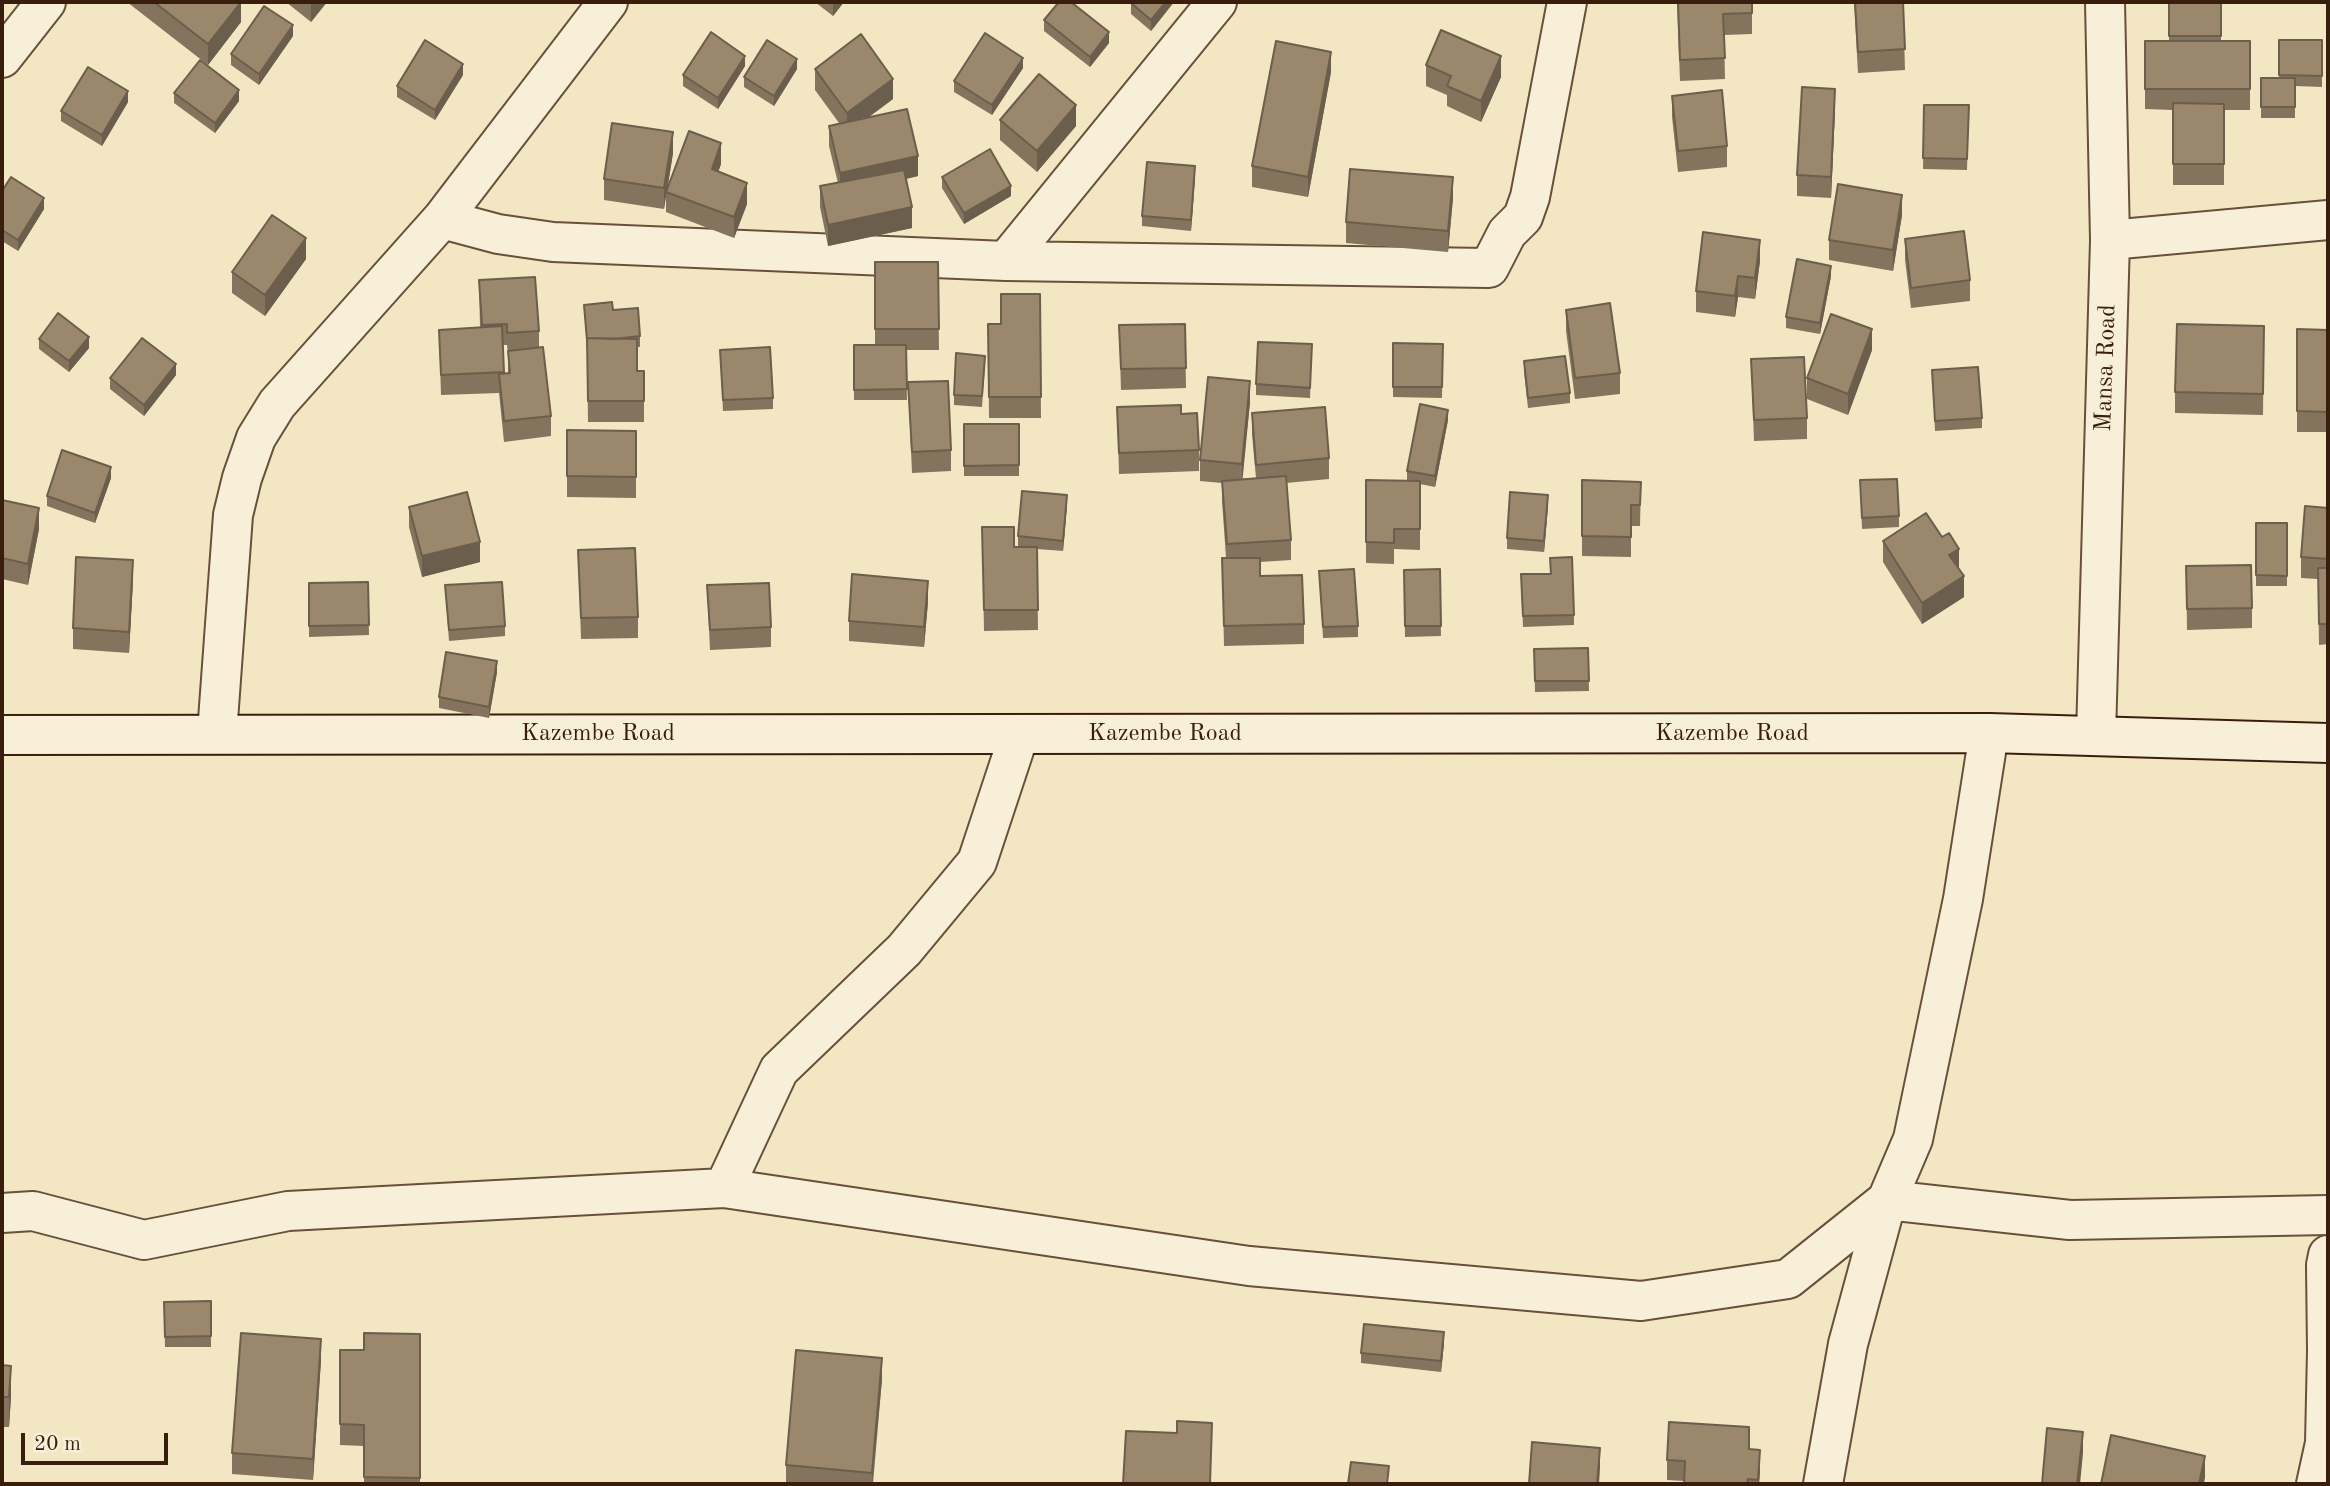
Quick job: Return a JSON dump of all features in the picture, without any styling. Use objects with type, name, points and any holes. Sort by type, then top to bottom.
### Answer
[{"type":"street","points":[[2,58],[46,2]]},
{"type":"street","points":[[217,734],[233,515],[256,438],[277,404],[442,219],[608,2]]},
{"type":"street","points":[[1006,261],[1217,2]]},
{"type":"street","points":[[442,219],[498,234],[553,242],[1006,261],[1489,268],[1507,233],[1523,217],[1530,197],[1567,2]]},
{"type":"street","name":"Mansa Road","points":[[2096,735],[2109,240],[2105,2]]},
{"type":"street","points":[[2109,240],[2328,220]]},
{"type":"street","points":[[1823,1484],[1848,1344],[1887,1200],[1913,1139],[1963,899],[1989,733]]},
{"type":"street","name":"Kazembe Road","points":[[2,735],[1989,733],[2096,735],[2328,747]]},
{"type":"street","points":[[723,1188],[779,1070],[904,950],[977,862],[1019,734]]},
{"type":"street","points":[[2,1213],[33,1211],[144,1240],[288,1211],[723,1188],[1249,1266],[1641,1301],[1788,1279],[1887,1200],[2070,1220],[2328,1215]]},
{"type":"street","points":[[2316,1484],[2325,1443],[2328,1255]]},
{"type":"building","points":[[154,2],[241,2],[208,44]]},
{"type":"building","points":[[1059,2],[1071,2],[1109,32],[1090,57],[1044,20]]},
{"type":"building","points":[[1132,2],[1166,2],[1151,20]]},
{"type":"building","points":[[1678,2],[1752,2],[1752,13],[1723,14],[1725,58],[1680,60]]},
{"type":"building","points":[[1855,2],[1903,2],[1905,49],[1858,52]]},
{"type":"building","points":[[2169,2],[2221,2],[2221,36],[2169,36]]},
{"type":"building","points":[[264,6],[293,25],[259,74],[231,54]]},
{"type":"building","points":[[1441,30],[1501,56],[1481,101],[1447,86],[1451,76],[1426,65]]},
{"type":"building","points":[[711,32],[745,56],[718,98],[683,75]]},
{"type":"building","points":[[985,33],[1023,58],[992,105],[954,81]]},
{"type":"building","points":[[861,34],[893,79],[847,113],[815,69]]},
{"type":"building","points":[[425,40],[463,64],[435,110],[397,86]]},
{"type":"building","points":[[767,40],[797,59],[774,96],[744,77]]},
{"type":"building","points":[[2279,40],[2322,40],[2322,76],[2279,75]]},
{"type":"building","points":[[1276,41],[1331,52],[1308,177],[1252,166]]},
{"type":"building","points":[[2145,41],[2250,41],[2250,89],[2145,89]]},
{"type":"building","points":[[200,60],[239,90],[215,123],[174,93]]},
{"type":"building","points":[[88,67],[128,91],[102,135],[61,111]]},
{"type":"building","points":[[1039,74],[1076,105],[1037,151],[1000,120]]},
{"type":"building","points":[[2261,78],[2295,78],[2295,107],[2261,107]]},
{"type":"building","points":[[1802,87],[1835,89],[1831,177],[1797,175]]},
{"type":"building","points":[[1722,90],[1727,146],[1678,151],[1672,96]]},
{"type":"building","points":[[2173,103],[2224,104],[2224,164],[2173,164]]},
{"type":"building","points":[[1924,105],[1969,105],[1967,159],[1923,158]]},
{"type":"building","points":[[907,109],[918,156],[840,173],[829,126]]},
{"type":"building","points":[[612,123],[673,132],[664,188],[604,179]]},
{"type":"building","points":[[689,131],[721,143],[712,169],[747,183],[734,217],[666,192]]},
{"type":"building","points":[[990,149],[1011,186],[964,213],[942,177]]},
{"type":"building","points":[[1147,162],[1195,166],[1191,220],[1142,216]]},
{"type":"building","points":[[1350,169],[1453,177],[1448,231],[1346,222]]},
{"type":"building","points":[[904,170],[912,207],[828,225],[820,186]]},
{"type":"building","points":[[11,177],[44,198],[18,240],[2,230],[2,191]]},
{"type":"building","points":[[1838,184],[1902,195],[1893,250],[1829,240]]},
{"type":"building","points":[[272,215],[306,238],[265,295],[232,272]]},
{"type":"building","points":[[1964,231],[1970,280],[1911,288],[1905,239]]},
{"type":"building","points":[[1703,232],[1760,240],[1755,278],[1738,276],[1735,296],[1696,291]]},
{"type":"building","points":[[1797,259],[1831,266],[1820,323],[1786,317]]},
{"type":"building","points":[[875,262],[938,262],[939,329],[875,329]]},
{"type":"building","points":[[535,277],[539,331],[507,333],[507,324],[482,325],[479,280]]},
{"type":"building","points":[[1001,294],[1040,294],[1041,397],[989,397],[988,324],[1001,324]]},
{"type":"building","points":[[612,302],[613,310],[638,308],[640,336],[587,340],[584,305]]},
{"type":"building","points":[[1610,303],[1620,373],[1575,378],[1566,310]]},
{"type":"building","points":[[58,313],[89,337],[69,361],[39,339]]},
{"type":"building","points":[[1831,314],[1872,329],[1848,394],[1807,378]]},
{"type":"building","points":[[1185,324],[1186,368],[1121,369],[1119,325]]},
{"type":"building","points":[[2177,324],[2264,326],[2263,394],[2175,392]]},
{"type":"building","points":[[502,326],[504,372],[441,375],[439,330]]},
{"type":"building","points":[[2297,329],[2328,330],[2328,412],[2297,411]]},
{"type":"building","points":[[142,338],[176,364],[144,405],[110,378]]},
{"type":"building","points":[[587,338],[637,339],[637,371],[644,371],[644,401],[588,401]]},
{"type":"building","points":[[1258,342],[1312,344],[1310,388],[1256,384]]},
{"type":"building","points":[[1393,343],[1443,344],[1442,387],[1393,387]]},
{"type":"building","points":[[854,345],[906,345],[907,389],[854,390]]},
{"type":"building","points":[[543,347],[551,416],[504,421],[499,374],[510,373],[508,351]]},
{"type":"building","points":[[770,347],[773,398],[723,400],[720,350]]},
{"type":"building","points":[[956,353],[985,356],[982,396],[954,395]]},
{"type":"building","points":[[1565,356],[1570,393],[1528,398],[1524,361]]},
{"type":"building","points":[[1804,357],[1807,418],[1754,420],[1751,359]]},
{"type":"building","points":[[1978,367],[1982,418],[1935,421],[1932,370]]},
{"type":"building","points":[[1208,377],[1250,381],[1242,464],[1200,460]]},
{"type":"building","points":[[948,381],[951,450],[912,452],[908,382]]},
{"type":"building","points":[[1420,404],[1448,410],[1435,476],[1407,471]]},
{"type":"building","points":[[1181,405],[1181,414],[1197,413],[1199,450],[1119,453],[1117,407]]},
{"type":"building","points":[[1325,407],[1329,458],[1256,465],[1252,413]]},
{"type":"building","points":[[964,424],[1019,424],[1019,465],[964,466]]},
{"type":"building","points":[[567,430],[636,431],[636,477],[567,476]]},
{"type":"building","points":[[62,450],[111,467],[95,513],[47,496]]},
{"type":"building","points":[[1286,476],[1291,540],[1227,544],[1222,481]]},
{"type":"building","points":[[1897,479],[1899,516],[1862,518],[1860,480]]},
{"type":"building","points":[[1366,480],[1420,481],[1420,529],[1394,529],[1394,543],[1366,542]]},
{"type":"building","points":[[1582,480],[1641,482],[1640,505],[1631,505],[1631,537],[1582,536]]},
{"type":"building","points":[[1022,491],[1067,495],[1063,541],[1018,536]]},
{"type":"building","points":[[467,492],[480,542],[422,556],[409,507]]},
{"type":"building","points":[[1510,492],[1548,495],[1544,541],[1507,538]]},
{"type":"building","points":[[2,500],[39,508],[28,564],[2,558]]},
{"type":"building","points":[[2305,506],[2328,508],[2328,559],[2301,557]]},
{"type":"building","points":[[1926,513],[1942,537],[1949,533],[1959,549],[1949,555],[1964,576],[1922,603],[1883,541]]},
{"type":"building","points":[[2256,523],[2287,523],[2287,576],[2256,575]]},
{"type":"building","points":[[982,527],[1014,527],[1014,547],[1037,547],[1038,610],[984,610]]},
{"type":"building","points":[[635,548],[638,617],[581,618],[578,550]]},
{"type":"building","points":[[76,557],[133,560],[129,632],[73,628]]},
{"type":"building","points":[[1572,557],[1574,615],[1523,616],[1521,574],[1551,574],[1550,558]]},
{"type":"building","points":[[1222,558],[1260,558],[1260,576],[1302,575],[1304,624],[1224,626]]},
{"type":"building","points":[[2251,565],[2252,608],[2187,609],[2186,566]]},
{"type":"building","points":[[2318,568],[2328,568],[2328,624],[2319,624]]},
{"type":"building","points":[[1354,569],[1358,626],[1323,627],[1319,571]]},
{"type":"building","points":[[1440,569],[1441,626],[1405,626],[1404,570]]},
{"type":"building","points":[[852,574],[928,581],[924,627],[849,621]]},
{"type":"building","points":[[368,582],[369,625],[309,626],[309,583]]},
{"type":"building","points":[[502,582],[505,626],[449,630],[445,585]]},
{"type":"building","points":[[769,583],[771,627],[710,630],[707,585]]},
{"type":"building","points":[[1588,648],[1589,681],[1535,681],[1534,649]]},
{"type":"building","points":[[446,652],[497,661],[489,707],[439,697]]},
{"type":"building","points":[[211,1301],[211,1336],[165,1337],[164,1302]]},
{"type":"building","points":[[1364,1324],[1444,1332],[1441,1361],[1361,1353]]},
{"type":"building","points":[[241,1333],[321,1339],[313,1459],[232,1453]]},
{"type":"building","points":[[364,1333],[420,1334],[420,1478],[364,1477],[364,1425],[340,1424],[340,1350],[364,1350]]},
{"type":"building","points":[[796,1350],[882,1358],[872,1473],[786,1465]]},
{"type":"building","points":[[2,1365],[11,1366],[9,1397],[2,1397]]},
{"type":"building","points":[[1177,1421],[1212,1423],[1210,1484],[1123,1484],[1126,1431],[1177,1433]]},
{"type":"building","points":[[1669,1422],[1749,1427],[1749,1449],[1760,1450],[1758,1480],[1748,1479],[1747,1484],[1684,1484],[1685,1461],[1667,1460]]},
{"type":"building","points":[[2047,1428],[2083,1432],[2077,1484],[2042,1484]]},
{"type":"building","points":[[2111,1435],[2205,1456],[2199,1484],[2101,1484]]},
{"type":"building","points":[[1532,1442],[1600,1448],[1597,1484],[1529,1484]]},
{"type":"building","points":[[1351,1462],[1389,1466],[1387,1484],[1348,1484]]}]
